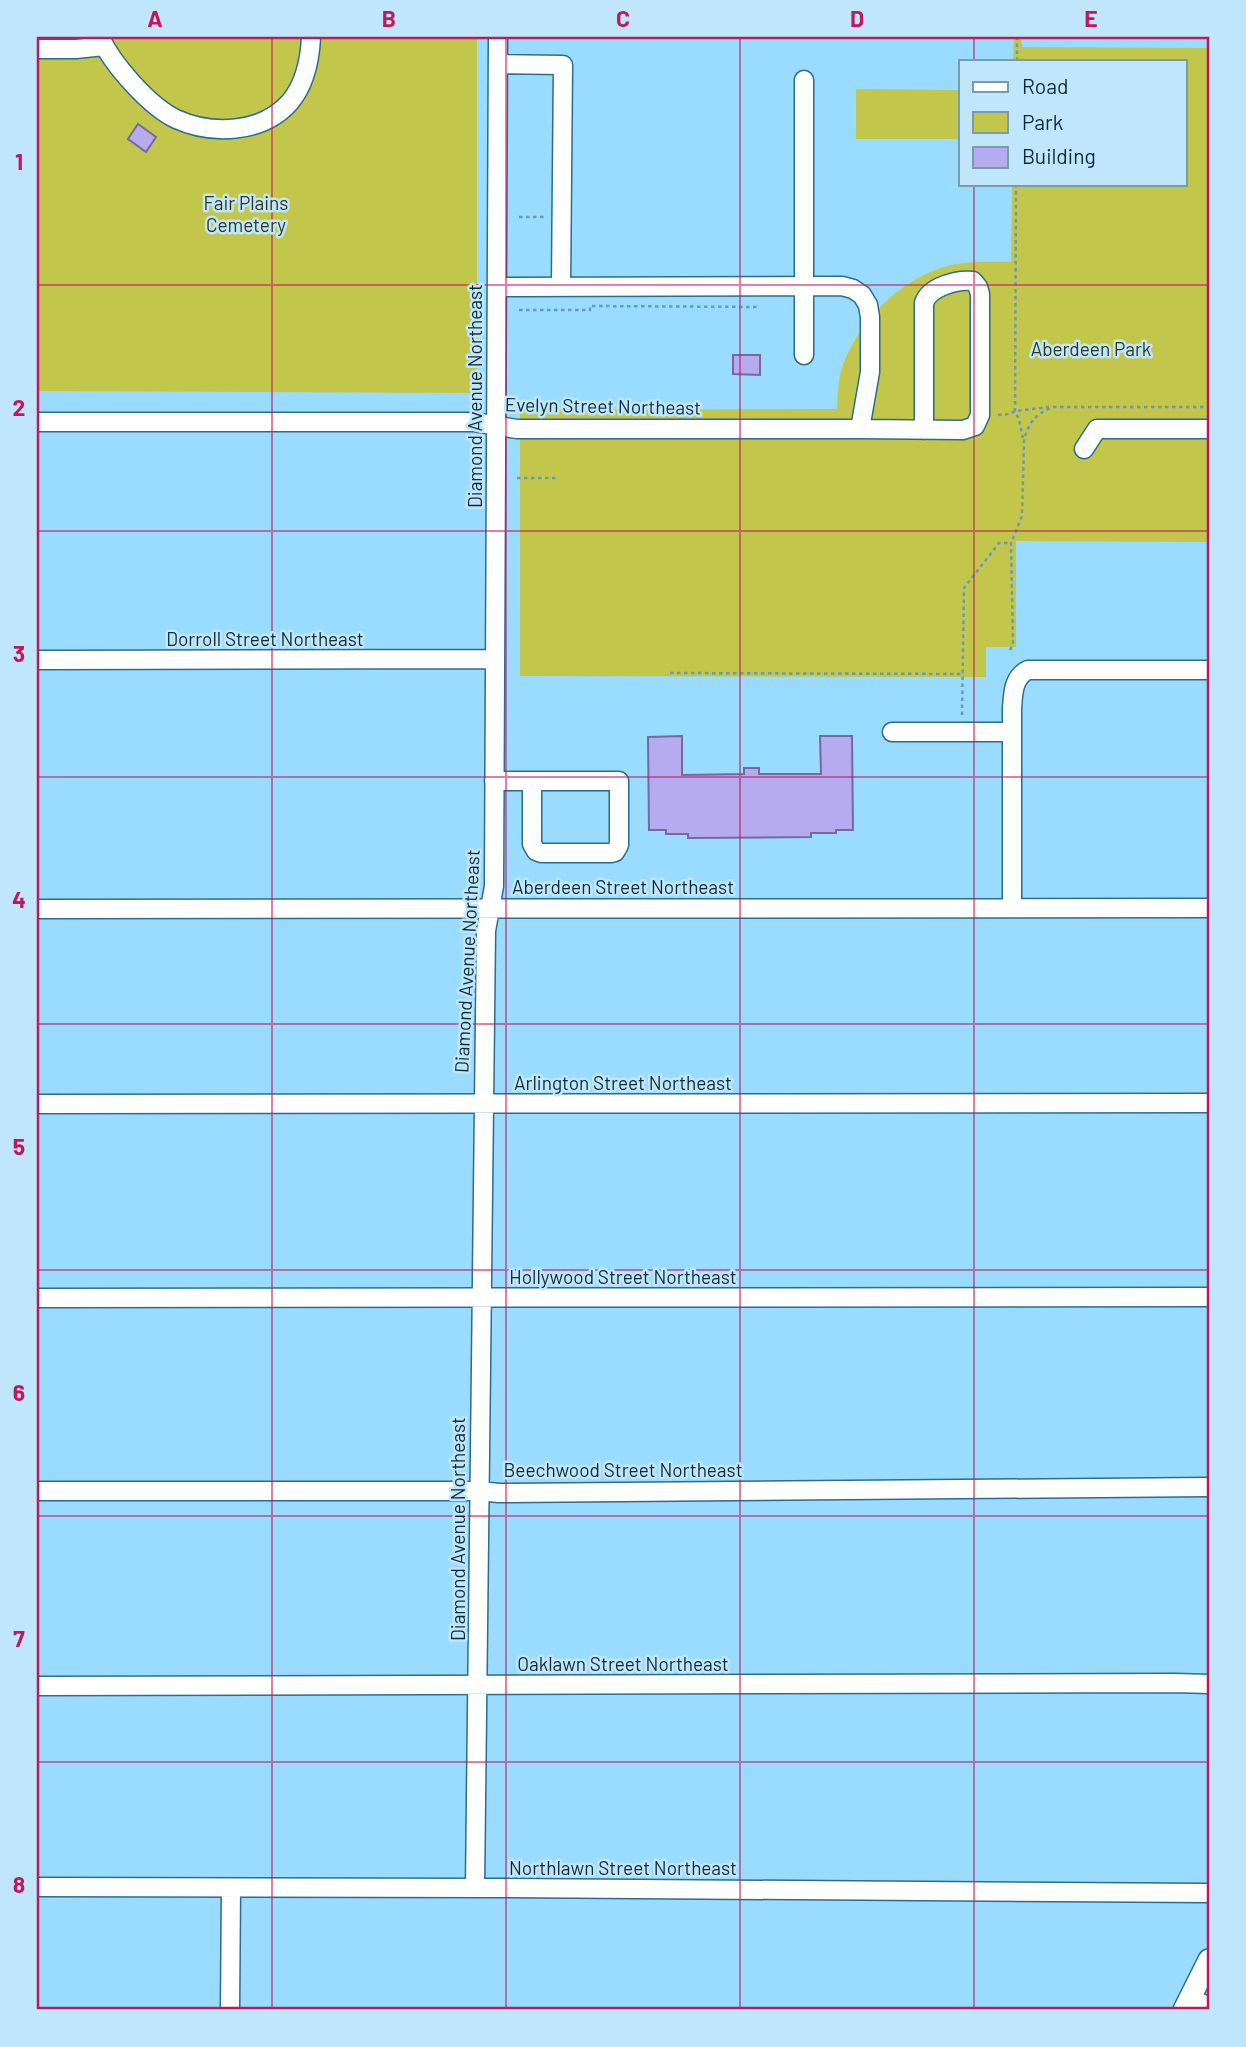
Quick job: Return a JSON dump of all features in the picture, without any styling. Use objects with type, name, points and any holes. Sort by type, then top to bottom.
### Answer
[{"type":"main road","points":[[1195,2005],[1209,1960]]},
{"type":"street","points":[[37,49],[76,50],[102,41],[139,90],[161,110],[204,129],[218,130],[260,123],[291,101],[308,64],[311,37]]},
{"type":"street","name":"Diamond Avenue Northeast","points":[[475,1888],[486,931],[494,886],[498,37]]},
{"type":"street","points":[[498,64],[563,65],[561,287]]},
{"type":"street","points":[[804,80],[804,355]]},
{"type":"street","points":[[924,429],[924,303],[932,290],[965,280],[973,281],[980,294],[979,415]]},
{"type":"street","points":[[497,287],[842,286],[853,289],[862,295],[869,305],[870,317],[870,372],[860,429]]},
{"type":"street","name":"Evelyn Street Northeast","points":[[37,422],[474,422],[517,429],[969,429],[975,426],[979,415]]},
{"type":"street","points":[[1084,449],[1097,429],[1209,429]]},
{"type":"street","name":"Dorroll Street Northeast","points":[[37,660],[494,659]]},
{"type":"street","points":[[1012,908],[1012,709],[1015,685],[1020,675],[1028,670],[1209,670]]},
{"type":"street","points":[[892,732],[1012,732]]},
{"type":"street","points":[[494,780],[619,781],[617,849],[611,853],[536,851],[532,844],[532,781]]},
{"type":"street","name":"Aberdeen Street Northeast","points":[[37,909],[1209,908]]},
{"type":"street","name":"Arlington Street Northeast","points":[[37,1104],[1209,1103]]},
{"type":"street","name":"Hollywood Street Northeast","points":[[37,1298],[1209,1297]]},
{"type":"street","name":"Beechwood Street Northeast","points":[[37,1491],[499,1493],[1209,1487]]},
{"type":"street","name":"Oaklawn Street Northeast","points":[[37,1686],[1209,1685]]},
{"type":"street","name":"Northlawn Street Northeast","points":[[37,1887],[1209,1894]]},
{"type":"street","points":[[230,2010],[231,1888]]},
{"type":"path","points":[[1017,37],[1017,60]]},
{"type":"path","points":[[1016,186],[1015,411],[1024,441]]},
{"type":"path","points":[[519,217],[562,217]]},
{"type":"path","points":[[519,310],[590,310],[590,306],[757,307]]},
{"type":"path","points":[[1010,650],[1013,644],[1011,543],[1022,516],[1024,441],[1032,419],[1053,407]]},
{"type":"path","points":[[979,415],[1010,414],[1015,411],[1053,407],[1209,407]]},
{"type":"path","points":[[517,478],[556,478]]},
{"type":"path","points":[[962,732],[964,589],[999,543],[1011,543]]},
{"type":"path","points":[[670,673],[962,674]]},
{"type":"green space","name":"Fair Plains Cemetery","points":[[37,37],[477,37],[477,393],[37,391]]},
{"type":"green space","name":"Aberdeen Park","points":[[1014,37],[1021,37],[1022,47],[1209,48],[1209,542],[1016,541],[1016,647],[986,647],[986,677],[520,676],[520,410],[837,409],[839,379],[852,345],[875,313],[889,299],[921,276],[939,269],[964,263],[1011,262],[1012,186],[1186,186],[1186,60],[1013,60]]},
{"type":"green space","points":[[856,89],[959,90],[959,139],[856,139]]},
{"type":"building","points":[[138,124],[156,137],[146,152],[128,139]]},
{"type":"building","points":[[733,355],[760,355],[760,375],[733,374]]},
{"type":"building","points":[[682,736],[682,775],[744,774],[744,768],[759,768],[759,774],[821,774],[820,736],[852,736],[853,830],[811,833],[811,837],[688,838],[688,834],[666,834],[666,830],[649,830],[648,737]]}]
